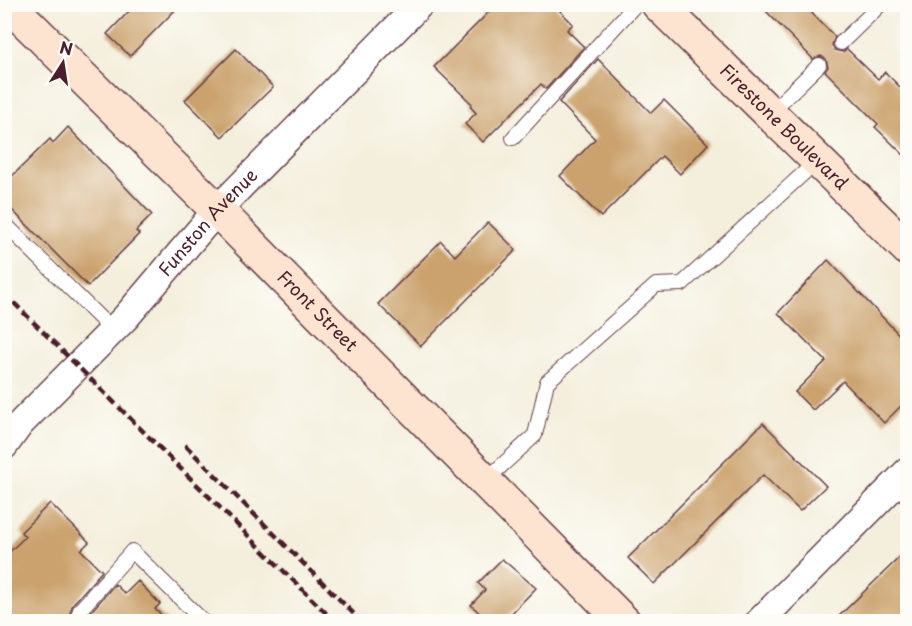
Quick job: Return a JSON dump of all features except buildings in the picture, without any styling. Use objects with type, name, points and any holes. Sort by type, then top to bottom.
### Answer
[{"type":"street","name":"Front Street","points":[[8,4],[218,210],[624,621]]},
{"type":"street","name":"Funston Avenue","points":[[4,446],[20,424],[113,331],[218,210],[420,4]]},
{"type":"street","name":"Firestone Boulevard","points":[[658,4],[908,249]]},
{"type":"street","points":[[759,621],[908,471]]},
{"type":"lane","points":[[513,138],[636,4]]},
{"type":"lane","points":[[841,43],[881,4]]},
{"type":"lane","points":[[770,114],[819,65]]},
{"type":"lane","points":[[486,480],[535,435],[548,382],[656,285],[682,284],[817,161]]},
{"type":"lane","points":[[4,223],[113,331]]},
{"type":"lane","points":[[76,621],[80,610],[132,551],[204,621]]},
{"type":"railway","points":[[4,293],[335,622]]},
{"type":"railway","points":[[185,445],[362,622]]}]
